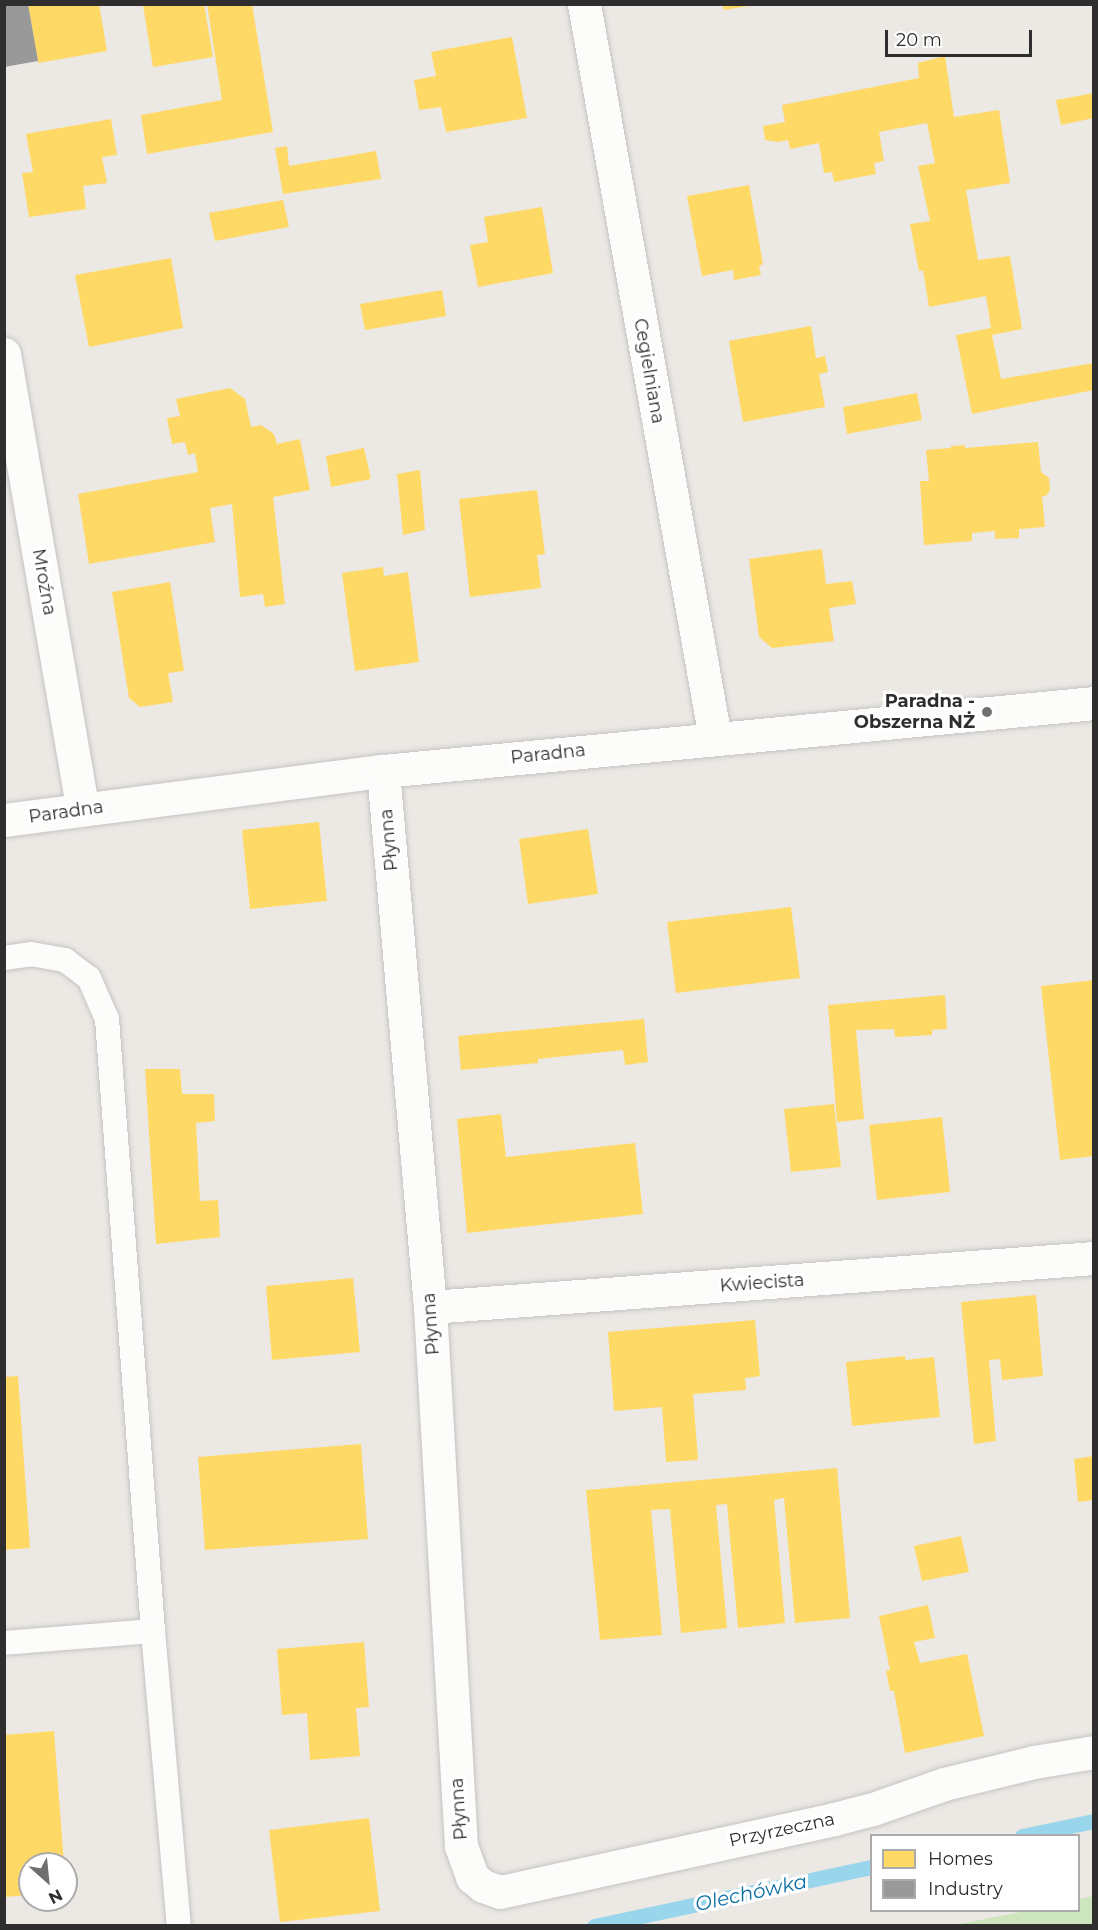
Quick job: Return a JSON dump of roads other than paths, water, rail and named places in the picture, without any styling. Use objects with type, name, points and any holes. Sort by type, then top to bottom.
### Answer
[{"type":"street","name":"Cegielniana","points":[[584,4],[715,738]]},
{"type":"street","name":"Mroźna","points":[[4,354],[83,809]]},
{"type":"street","name":"Paradna","points":[[4,820],[383,771],[1094,703]]},
{"type":"street","name":"Płynna","points":[[383,771],[430,1307],[461,1846],[472,1877]]},
{"type":"street","name":"Kwiecista","points":[[430,1307],[1094,1258]]},
{"type":"street","name":"Przyrzeczna","points":[[472,1877],[483,1886],[500,1892],[844,1816],[944,1784],[1034,1762],[1094,1752]]},
{"type":"lane","points":[[4,958],[31,954],[65,960],[89,978],[107,1019],[153,1631],[179,1926]]},
{"type":"lane","points":[[4,1643],[153,1631]]},
{"type":"waterway","name":"Olechówka","points":[[1032,1834],[1094,1821]]},
{"type":"waterway","name":"Olechówka","points":[[594,1926],[870,1867]]},
{"type":"place","name":"Paradna - Obszerna NŻ","points":[[987,712]]}]
